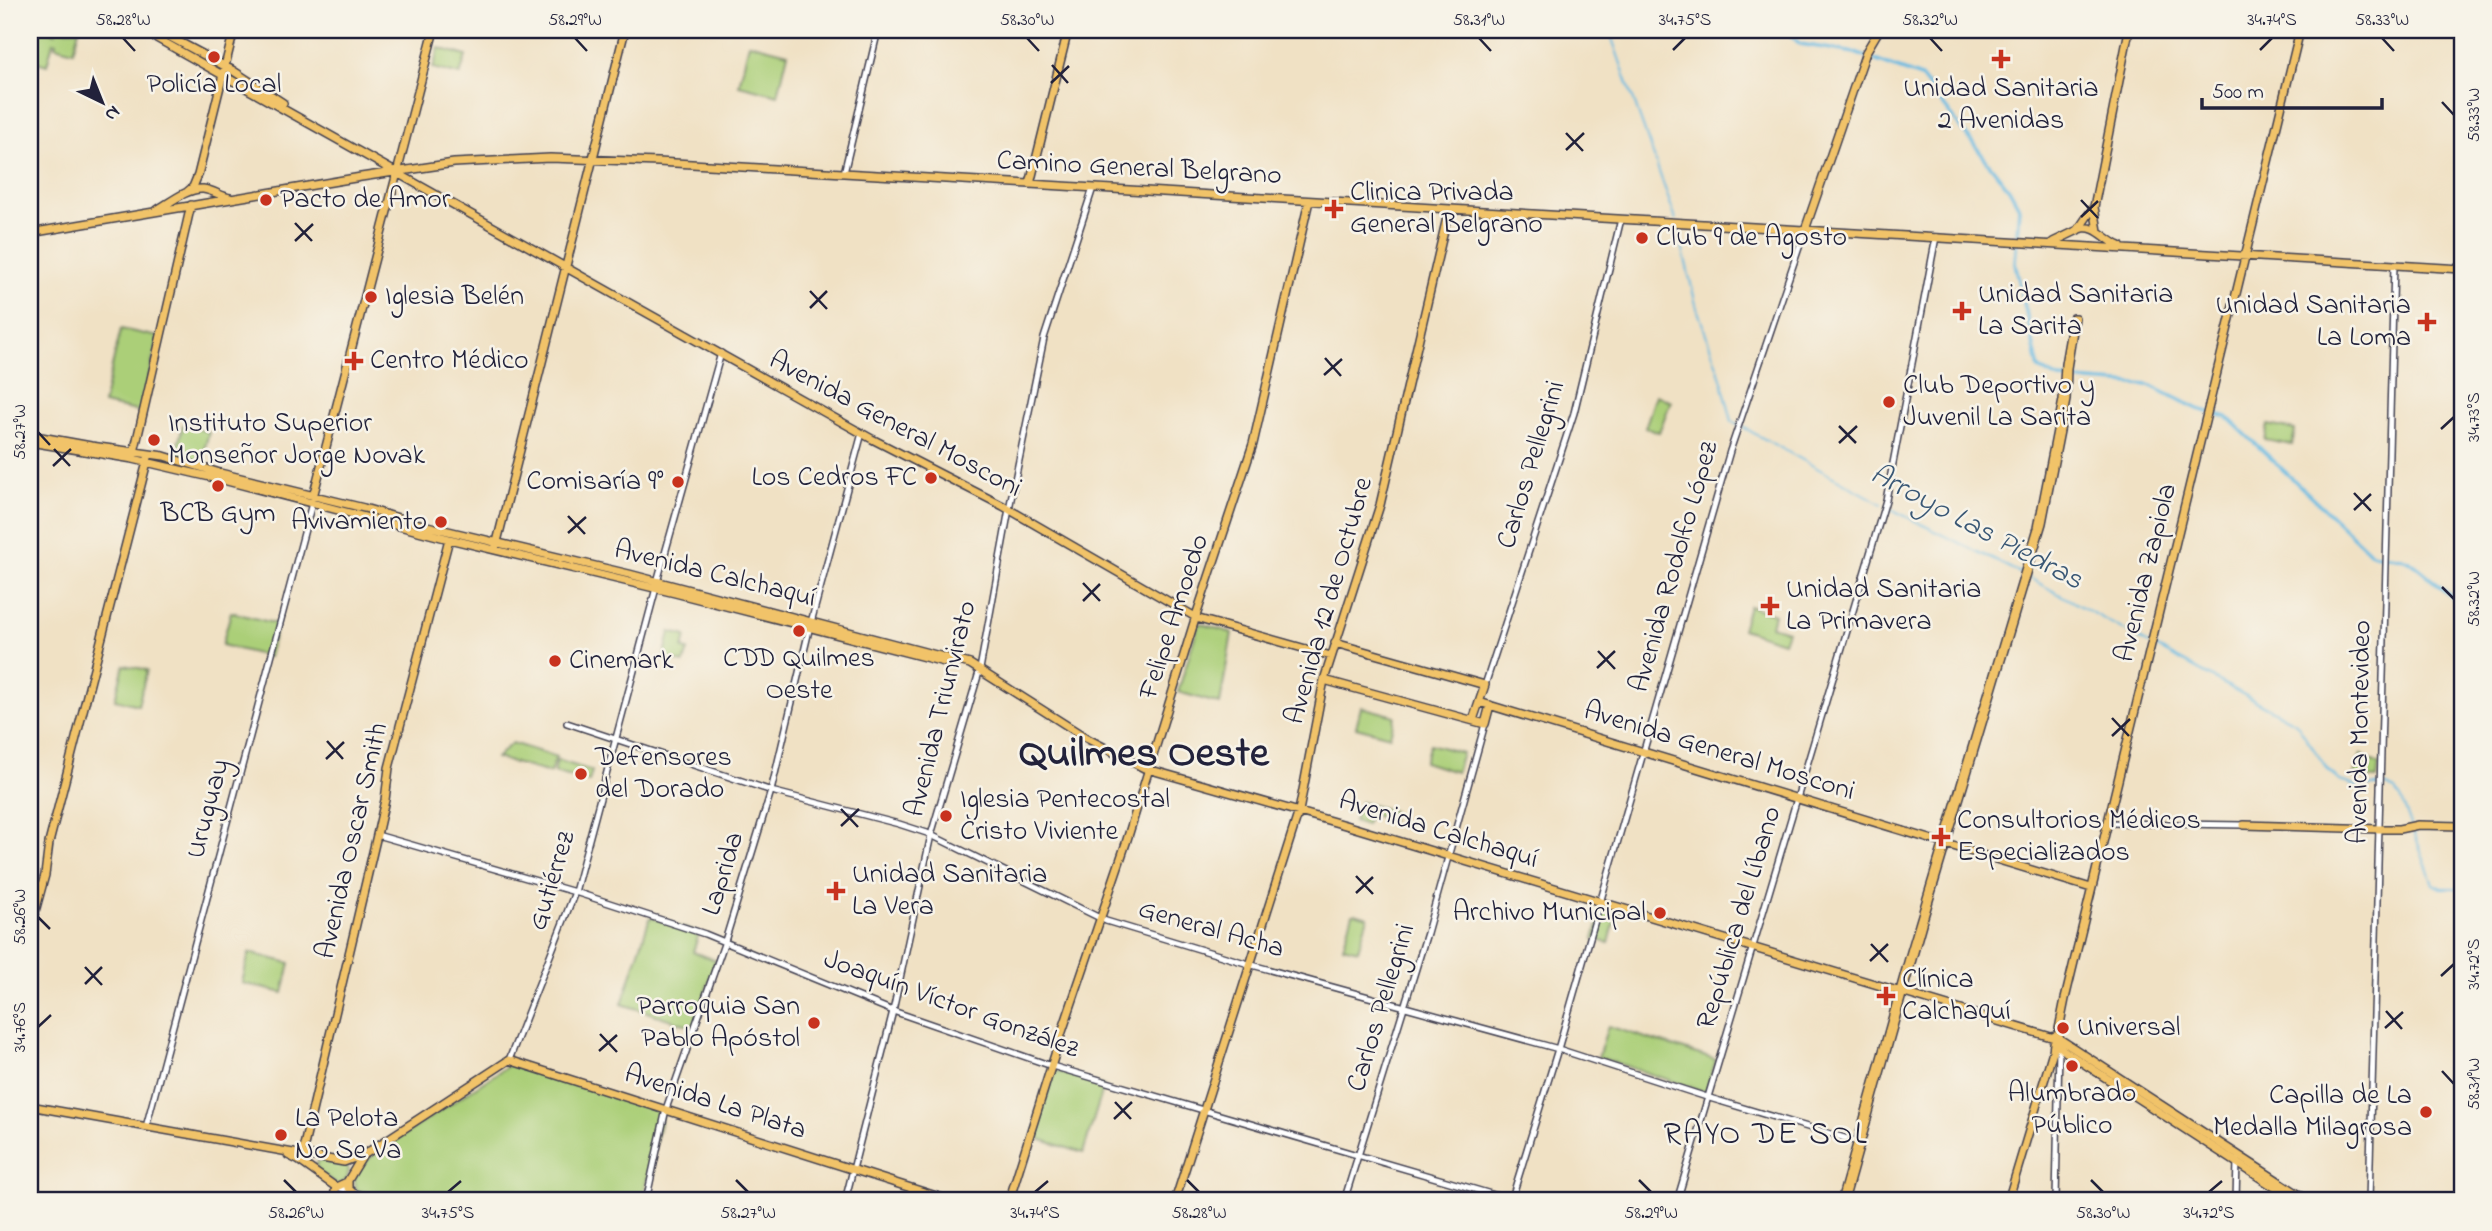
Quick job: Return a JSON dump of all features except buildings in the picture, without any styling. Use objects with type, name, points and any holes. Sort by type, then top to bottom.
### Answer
[{"type":"main road","points":[[142,30],[155,33],[224,71]]},
{"type":"main road","points":[[134,456],[190,205],[183,199],[186,192],[193,187],[198,175],[234,30]]},
{"type":"main road","points":[[313,499],[434,30]]},
{"type":"main road","points":[[496,547],[625,30]]},
{"type":"main road","points":[[1030,184],[1068,30]]},
{"type":"main road","points":[[1805,230],[1864,57],[1870,41],[1879,30]]},
{"type":"main road","points":[[2094,246],[2100,241],[2094,207],[2129,30]]},
{"type":"main road","name":"Avenida Zapiola","points":[[2008,1201],[2057,1043],[2062,999],[2301,30]]},
{"type":"main road","name":"Avenida General Mosconi","points":[[224,71],[398,171]]},
{"type":"main road","name":"Avenida General Mosconi","points":[[224,71],[566,267],[862,433],[1009,509],[1201,620],[1331,656]]},
{"type":"main road","name":"Camino General Belgrano","points":[[30,233],[398,171],[496,160],[592,159],[2081,245]]},
{"type":"main road","points":[[198,175],[199,183],[210,196],[205,203]]},
{"type":"main road","name":"Camino General Belgrano","points":[[148,213],[186,192],[206,190],[234,199]]},
{"type":"main road","name":"Felipe Amoedo","points":[[1009,1201],[1254,439],[1309,201]]},
{"type":"main road","points":[[2094,207],[2078,230],[2075,239],[2081,245],[2462,269]]},
{"type":"main road","name":"Avenida 12 de Octubre","points":[[1175,1201],[1299,811],[1324,680],[1380,505],[1449,209]]},
{"type":"main road","points":[[2078,230],[2087,227],[2099,231],[2113,243],[2134,249]]},
{"type":"main road","name":"Camino General Belgrano","points":[[2045,244],[2065,238],[2078,230]]},
{"type":"main road","points":[[1842,1201],[1944,844],[2044,514],[2074,318]]},
{"type":"main road","name":"Avenida Calchaquí","points":[[30,435],[134,456]]},
{"type":"main road","name":"Avenida Calchaquí","points":[[30,442],[148,458],[161,455],[450,537],[657,585],[980,669],[1088,739],[1149,770],[1450,856],[2057,1043],[2237,1158]]},
{"type":"main road","points":[[30,930],[45,875],[49,843],[148,458]]},
{"type":"main road","name":"Avenida Calchaquí","points":[[313,499],[479,539],[496,547]]},
{"type":"main road","points":[[450,537],[479,539]]},
{"type":"main road","name":"Avenida Oscar Smith","points":[[302,1154],[385,800],[389,768],[450,537]]},
{"type":"main road","name":"Avenida Calchaquí","points":[[509,550],[513,545],[657,585]]},
{"type":"main road","points":[[1335,643],[1485,685]]},
{"type":"main road","points":[[1324,680],[1485,724]]},
{"type":"main road","name":"Carlos Pellegrini","points":[[1473,720],[1485,685]]},
{"type":"main road","name":"Avenida General Mosconi","points":[[1479,702],[2091,888]]},
{"type":"main road","name":"Carlos Pellegrini","points":[[1485,724],[1490,706]]},
{"type":"main road","points":[[2244,825],[2380,828],[2462,825]]},
{"type":"main road","points":[[1842,1201],[1901,993]]},
{"type":"main road","points":[[342,1162],[365,1154],[509,1060]]},
{"type":"main road","name":"Avenida La Plata","points":[[509,1060],[952,1201]]},
{"type":"main road","points":[[30,1107],[342,1162],[349,1167],[348,1188],[353,1193]]},
{"type":"main road","points":[[30,1107],[290,1156],[337,1187]]},
{"type":"main road","points":[[333,1201],[337,1187],[349,1179],[365,1154]]},
{"type":"main road","points":[[2237,1158],[2296,1201]]},
{"type":"main road","points":[[2237,1158],[2309,1201]]},
{"type":"main road","points":[[315,1171],[316,1161],[325,1159]]},
{"type":"street","points":[[844,173],[878,30]]},
{"type":"street","name":"Avenida Triunvirato","points":[[845,1201],[893,1011],[931,835],[980,669],[1044,338],[1093,188]]},
{"type":"street","name":"Carlos Pellegrini","points":[[1485,685],[1574,413],[1621,219]]},
{"type":"street","name":"Avenida Rodolfo López","points":[[1512,1201],[1736,430],[1805,230]]},
{"type":"street","name":"República del Líbano","points":[[1677,1201],[1886,500],[1936,237]]},
{"type":"street","name":"Avenida Montevideo","points":[[2369,1201],[2394,265]]},
{"type":"street","name":"Gutiérrez","points":[[509,1060],[575,892],[721,353]]},
{"type":"street","name":"Laprida","points":[[646,1201],[666,1109],[725,941],[771,790],[810,624],[862,433]]},
{"type":"street","name":"Uruguay","points":[[146,1127],[313,499]]},
{"type":"street","name":"General Acha","points":[[566,723],[771,790],[931,835],[1101,919],[1252,965],[1558,1049],[1858,1142]]},
{"type":"street","name":"Carlos Pellegrini","points":[[1344,1201],[1450,856],[1485,724]]},
{"type":"street","points":[[2107,823],[2244,825]]},
{"type":"street","name":"Joaquín Víctor González","points":[[377,835],[575,892],[725,941],[893,1011],[1052,1066],[1512,1201]]},
{"type":"street","points":[[2056,1201],[2057,1043]]},
{"type":"street","points":[[2236,1201],[2237,1158]]},
{"type":"street","points":[[337,1187],[380,1201]]},
{"type":"green space","points":[[30,30],[57,33],[49,30],[79,30],[73,51],[55,46],[56,43],[53,42],[47,65],[30,60]]},
{"type":"green space","points":[[749,43],[788,53],[778,95],[739,85]]},
{"type":"green space","points":[[439,48],[466,56],[460,75],[433,68]]},
{"type":"green space","points":[[121,329],[158,337],[141,412],[103,404]]},
{"type":"green space","points":[[1656,395],[1671,401],[1659,432],[1645,428]]},
{"type":"green space","points":[[183,425],[209,432],[201,462],[175,456]]},
{"type":"green space","points":[[2268,425],[2295,430],[2292,445],[2265,440]]},
{"type":"green space","points":[[1749,606],[1774,614],[1771,626],[1787,631],[1783,642],[1742,629]]},
{"type":"green space","points":[[231,612],[277,624],[269,657],[222,645]]},
{"type":"green space","points":[[1199,623],[1232,633],[1220,704],[1178,692]]},
{"type":"green space","points":[[670,632],[686,636],[683,649],[688,650],[684,663],[664,658]]},
{"type":"green space","points":[[124,665],[147,670],[138,705],[115,699]]},
{"type":"green space","points":[[1361,707],[1395,716],[1390,736],[1356,727]]},
{"type":"green space","points":[[512,743],[556,757],[550,773],[496,758]]},
{"type":"green space","points":[[1430,744],[1462,753],[1456,772],[1424,762]]},
{"type":"green space","points":[[2361,755],[2379,764],[2377,779],[2353,777]]},
{"type":"green space","name":"Defensores del Dorado","points":[[557,760],[592,771],[589,782],[554,772]]},
{"type":"green space","points":[[1360,802],[1393,811],[1390,823],[1383,821],[1384,818],[1369,814],[1366,825],[1354,821]]},
{"type":"green space","points":[[1603,908],[1621,913],[1620,917],[1616,916],[1609,943],[1594,939]]},
{"type":"green space","points":[[1355,913],[1368,917],[1358,950],[1343,946]]},
{"type":"green space","points":[[650,917],[699,933],[693,952],[716,960],[694,1027],[622,1004]]},
{"type":"green space","points":[[249,953],[290,963],[283,993],[242,983]]},
{"type":"green space","points":[[1608,1026],[1716,1060],[1706,1092],[1598,1057]]},
{"type":"green space","points":[[509,1065],[663,1110],[642,1201],[395,1201],[356,1190],[356,1175],[372,1156]]},
{"type":"green space","points":[[1054,1072],[1104,1086],[1083,1153],[1033,1137]]},
{"type":"green space","points":[[320,1160],[345,1165],[349,1170],[347,1179],[338,1185],[317,1171],[316,1163]]},
{"type":"waterway","name":"Arroyo Las Piedras","points":[[1609,30],[1676,220]]},
{"type":"waterway","points":[[1785,30],[1800,44],[1855,53],[1921,77],[2009,189],[2019,207],[2015,263],[2039,369],[2059,379],[2149,385],[2198,409],[2227,417],[2370,552],[2407,560],[2429,576],[2462,607]]},
{"type":"waterway","name":"Arroyo Las Piedras","points":[[1677,225],[1696,305],[1721,378],[1732,421],[1882,504]]},
{"type":"waterway","name":"Arroyo Las Piedras","points":[[1887,507],[2020,573]]},
{"type":"waterway","name":"Arroyo Las Piedras","points":[[2028,577],[2149,644]]},
{"type":"waterway","name":"Arroyo Las Piedras","points":[[2154,646],[2296,723],[2328,770],[2340,781],[2355,786],[2386,786],[2395,790],[2401,798],[2411,825]]},
{"type":"waterway","name":"Arroyo Las Piedras","points":[[2413,830],[2433,884],[2441,888],[2462,888]]},
{"type":"place","name":"Policía Local","points":[[214,57]]},
{"type":"place","name":"Unidad Sanitaria 2 Avenidas","points":[[2001,59]]},
{"type":"place","name":"Pacto de Amor","points":[[266,200]]},
{"type":"place","name":"Clinica Privada General Belgrano","points":[[1334,209]]},
{"type":"place","name":"Club 9 de Agosto","points":[[1642,238]]},
{"type":"place","name":"Iglesia Belén","points":[[371,297]]},
{"type":"place","name":"Unidad Sanitaria La Sarita","points":[[1962,311]]},
{"type":"place","name":"Unidad Sanitaria La Loma","points":[[2427,322]]},
{"type":"place","name":"Centro Médico","points":[[354,361]]},
{"type":"place","name":"Club Deportivo y Juvenil La Sarita","points":[[1889,402]]},
{"type":"place","name":"Instituto Superior Monseñor Jorge Novak","points":[[154,440]]},
{"type":"place","name":"Los Cedros FC","points":[[931,478]]},
{"type":"place","name":"Comisaría 9°","points":[[678,482]]},
{"type":"place","name":"BCB Gym","points":[[218,486]]},
{"type":"place","name":"Avivamiento","points":[[441,522]]},
{"type":"place","name":"Unidad Sanitaria La Primavera","points":[[1770,606]]},
{"type":"place","name":"CDD Quilmes Oeste","points":[[799,631]]},
{"type":"place","name":"Cinemark","points":[[555,661]]},
{"type":"place","name":"Defensores del Dorado","points":[[581,774]]},
{"type":"place","name":"Iglesia Pentecostal Cristo Viviente","points":[[946,816]]},
{"type":"place","name":"Consultorios Médicos Especializados","points":[[1941,837]]},
{"type":"place","name":"Unidad Sanitaria La Vera","points":[[836,891]]},
{"type":"place","name":"Archivo Municipal","points":[[1660,913]]},
{"type":"place","name":"Clínica Calchaquí","points":[[1886,996]]},
{"type":"place","name":"Parroquia San Pablo Apóstol","points":[[814,1023]]},
{"type":"place","name":"Universal","points":[[2063,1028]]},
{"type":"place","name":"Alumbrado Público","points":[[2072,1066]]},
{"type":"place","name":"Capilla de La Medalla Milagrosa","points":[[2426,1112]]},
{"type":"place","name":"La Pelota No Se Va","points":[[281,1135]]},
{"type":"district","name":"Quilmes Oeste","points":[[1144,754]]},
{"type":"district","name":"RAYO DE SOL","points":[[1766,1135]]}]
